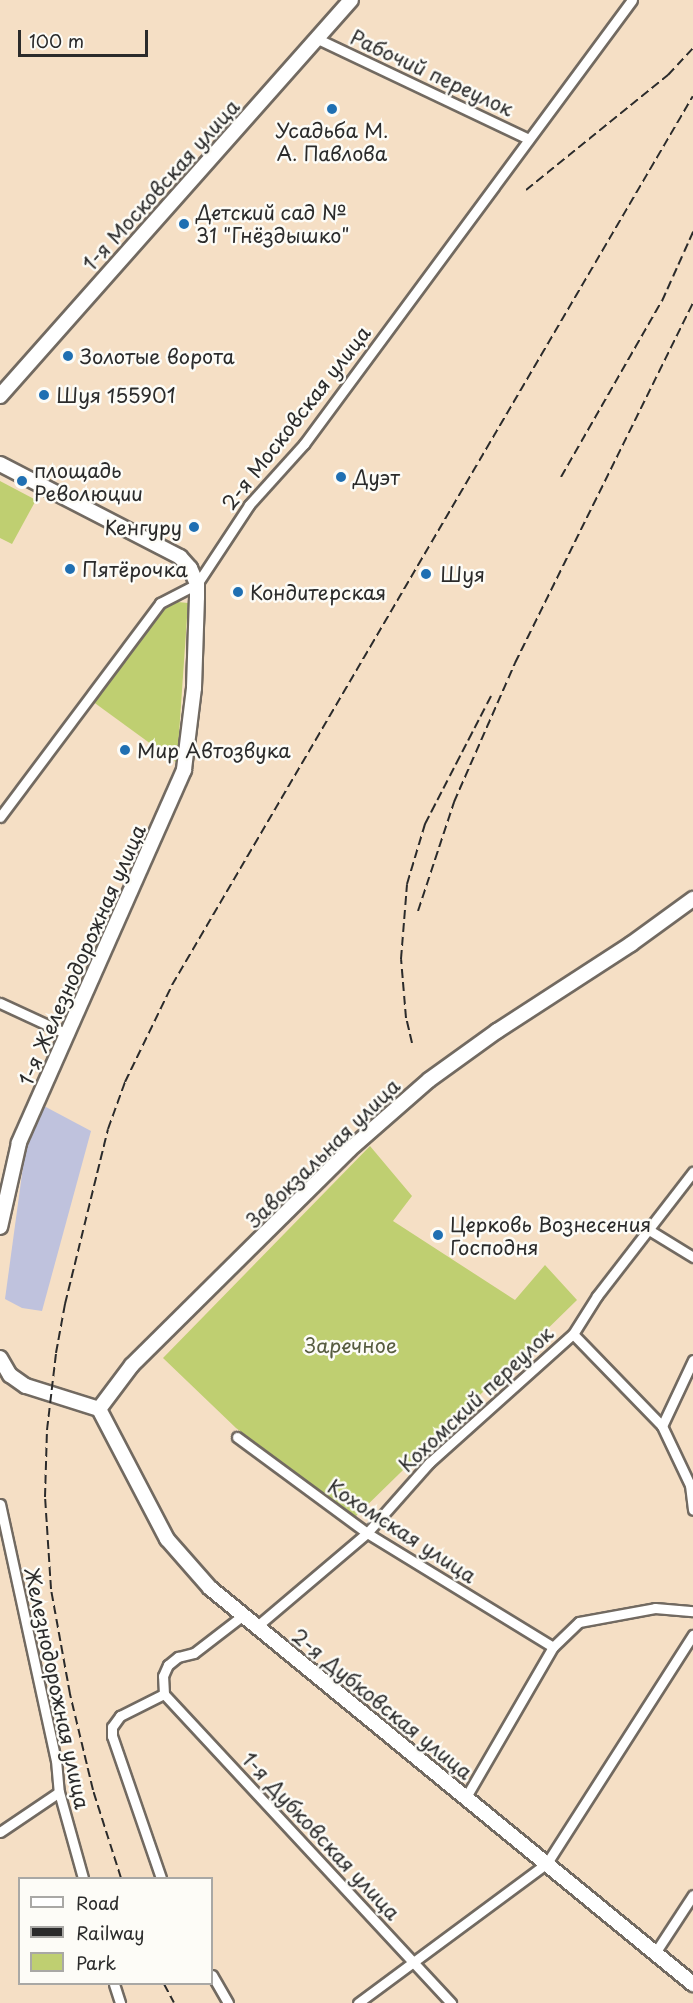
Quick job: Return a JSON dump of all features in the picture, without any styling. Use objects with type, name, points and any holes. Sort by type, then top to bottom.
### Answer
[{"type":"main road","name":"1-я Московская улица","points":[[0,396],[351,0]]},
{"type":"main road","points":[[0,464],[164,546],[180,557],[190,568],[196,584]]},
{"type":"main road","name":"1-я Железнодорожная улица","points":[[0,1227],[19,1143],[156,838],[184,770],[194,688],[196,584]]},
{"type":"main road","name":"Завокзальная улица","points":[[99,1409],[139,1359],[349,1150],[429,1080],[496,1031],[631,944],[693,900]]},
{"type":"main road","points":[[0,1358],[9,1376],[26,1386],[99,1409]]},
{"type":"main road","name":"2-я Дубковская улица","points":[[99,1409],[167,1539],[198,1576],[242,1616],[693,1984]]},
{"type":"street","name":"2-я Московская улица","points":[[0,817],[160,603],[196,584],[249,505],[304,444],[632,0]]},
{"type":"street","name":"Рабочий переулок","points":[[318,39],[529,139]]},
{"type":"street","points":[[0,1003],[67,1034]]},
{"type":"street","name":"Кохомский переулок","points":[[256,1627],[367,1533],[429,1463],[573,1334],[597,1296],[693,1172]]},
{"type":"street","points":[[649,1230],[693,1257]]},
{"type":"street","points":[[573,1334],[662,1426],[690,1485],[693,1510]]},
{"type":"street","points":[[662,1426],[693,1360]]},
{"type":"street","name":"Кохомская улица","points":[[237,1437],[367,1533],[553,1647]]},
{"type":"street","name":"Железнодорожная улица","points":[[0,1504],[56,1760],[59,1792],[83,1877]]},
{"type":"street","points":[[466,1797],[553,1647],[579,1622],[655,1608],[693,1611]]},
{"type":"street","points":[[162,1877],[112,1736],[112,1727],[120,1716],[164,1694],[163,1676],[168,1665],[178,1657],[194,1653],[242,1616]]},
{"type":"street","points":[[358,2003],[547,1863],[693,1635]]},
{"type":"street","name":"1-я Дубковская улица","points":[[164,1694],[451,2003]]},
{"type":"street","points":[[0,1832],[59,1792]]},
{"type":"street","points":[[655,1953],[693,1895]]},
{"type":"street","points":[[213,1977],[228,2003]]},
{"type":"street","points":[[115,1985],[120,2003]]},
{"type":"shaded area","points":[[44,1106],[91,1131],[42,1311],[22,1308],[5,1299],[25,1152]]},
{"type":"green space","points":[[0,481],[36,500],[12,544],[0,538]]},
{"type":"green space","points":[[168,601],[188,603],[177,763],[92,701]]},
{"type":"green space","name":"Заречное","points":[[370,1146],[412,1196],[393,1221],[515,1300],[545,1265],[577,1300],[355,1517],[236,1428],[163,1358]]},
{"type":"railway","points":[[526,190],[668,75],[693,48]]},
{"type":"railway","points":[[121,1877],[93,1790],[70,1694],[51,1589],[45,1497],[47,1430],[56,1353],[65,1304],[108,1129],[125,1082],[172,985],[693,96]]},
{"type":"railway","points":[[561,477],[662,301],[693,232]]},
{"type":"railway","points":[[418,911],[454,802],[515,663],[693,303]]},
{"type":"railway","points":[[412,1043],[406,1018],[401,959],[407,884],[425,824],[492,694]]},
{"type":"railway","points":[[165,1985],[174,2003]]},
{"type":"place","name":"Усадьба М. А. Павлова","points":[[332,109]]},
{"type":"place","name":"Детский сад № 31 \"Гнёздышко\"","points":[[184,224]]},
{"type":"place","name":"Золотые ворота","points":[[68,356]]},
{"type":"place","name":"Шуя 155901","points":[[44,395]]},
{"type":"place","name":"Дуэт","points":[[341,477]]},
{"type":"place","name":"площадь Революции","points":[[22,481]]},
{"type":"place","name":"Кенгуру","points":[[194,527]]},
{"type":"place","name":"Пятёрочка","points":[[70,569]]},
{"type":"place","name":"Шуя","points":[[426,574]]},
{"type":"place","name":"Кондитерская","points":[[238,592]]},
{"type":"place","name":"Мир Автозвука","points":[[125,750]]},
{"type":"place","name":"Церковь Вознесения Господня","points":[[438,1235]]}]
